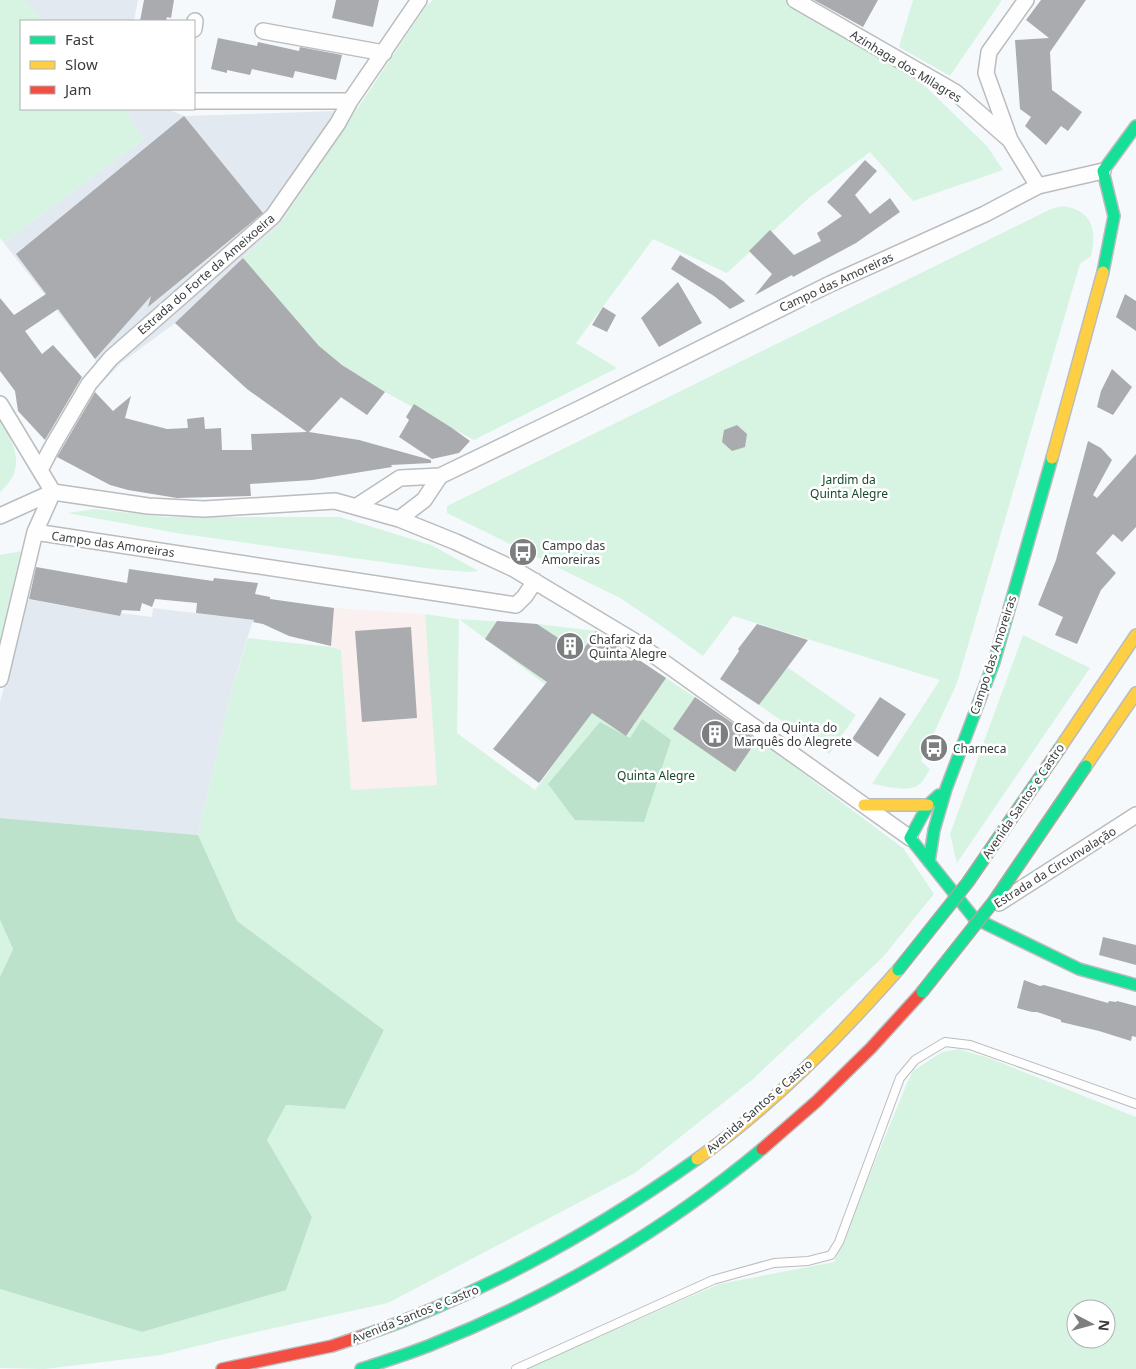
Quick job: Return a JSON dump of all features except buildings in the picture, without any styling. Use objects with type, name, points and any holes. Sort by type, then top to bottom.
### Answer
[{"type":"main road","points":[[1103,171],[1136,126]]},
{"type":"main road","name":"Campo das Amoreiras","points":[[929,862],[934,830],[946,789],[994,662],[1102,280],[1114,216],[1103,171]]},
{"type":"main road","name":"Avenida Santos e Castro","points":[[222,1369],[347,1342],[422,1314],[465,1295],[590,1230],[683,1169],[744,1123],[794,1078],[847,1026],[898,970],[968,882],[1136,635]]},
{"type":"main road","points":[[361,1369],[443,1340],[565,1282],[648,1233],[718,1184],[764,1148],[827,1092],[870,1049],[922,992],[994,902],[1136,693]]},
{"type":"main road","name":"Campo das Amoreiras","points":[[910,838],[928,805],[946,789]]},
{"type":"main road","points":[[864,805],[928,805]]},
{"type":"main road","points":[[910,838],[974,918],[1078,969],[1136,985]]},
{"type":"street","name":"Estrada do Forte da Ameixoeira","points":[[40,470],[88,384],[111,358],[273,216],[338,124],[350,101],[419,0]]},
{"type":"street","name":"Azinhaga dos Milagres","points":[[795,0],[955,92],[1010,140]]},
{"type":"street","points":[[1026,0],[989,52],[986,73],[1010,140],[1038,186]]},
{"type":"street","points":[[263,30],[384,53]]},
{"type":"street","points":[[195,101],[350,101]]},
{"type":"street","name":"Campo das Amoreiras","points":[[357,506],[400,478],[440,476],[830,284],[984,214],[1038,186],[1103,171]]},
{"type":"street","points":[[0,404],[53,492]]},
{"type":"street","points":[[399,519],[424,500],[440,476]]},
{"type":"street","points":[[0,678],[35,532],[53,492]]},
{"type":"street","points":[[0,516],[53,492],[148,506],[204,509],[335,501],[399,519],[456,542],[514,569],[634,641],[910,838]]},
{"type":"street","name":"Campo das Amoreiras","points":[[35,532],[516,605],[526,596],[535,581]]},
{"type":"street","name":"Estrada da Circunvalação","points":[[974,918],[1135,820]]},
{"type":"lane","points":[[516,1369],[713,1280],[774,1263],[808,1261],[831,1255],[839,1242],[900,1078],[915,1060],[944,1042],[970,1045],[1136,1104]]},
{"type":"shaded area","points":[[23,0],[138,0],[134,20],[43,20]]},
{"type":"shaded area","points":[[357,108],[280,224],[243,258],[319,346],[342,365],[385,392],[367,415],[341,398],[308,433],[247,389],[175,323],[121,363],[102,383],[95,359],[4,243],[144,139],[126,110],[169,110],[184,116],[336,111]]},
{"type":"shaded area","points":[[26,599],[120,616],[121,613],[152,617],[153,608],[253,620],[232,689],[198,835],[0,818],[0,702]]},
{"type":"shaded area","points":[[334,608],[425,614],[437,785],[350,791],[341,650],[331,647]]},
{"type":"green space","points":[[0,0],[23,0],[43,20],[20,20],[20,110],[126,110],[144,139],[4,243],[0,238]]},
{"type":"green space","points":[[433,0],[786,0],[924,85],[987,146],[1003,170],[913,201],[870,152],[810,197],[727,273],[653,239],[576,343],[617,368],[474,440],[385,392],[342,365],[319,346],[243,258],[280,224],[426,6]]},
{"type":"green space","points":[[913,0],[1002,0],[950,76],[899,47]]},
{"type":"green space","name":"Jardim da Quinta Alegre","points":[[1062,206],[1080,212],[1090,223],[1093,230],[1091,256],[1080,264],[957,683],[921,761],[930,769],[922,782],[916,786],[904,789],[872,784],[940,680],[733,616],[703,656],[620,598],[447,513],[447,506],[1051,209]]},
{"type":"green space","points":[[0,419],[14,447],[16,466],[14,475],[0,492]]},
{"type":"green space","points":[[95,509],[166,517],[340,517],[431,545],[479,571],[432,569],[176,533],[67,513]]},
{"type":"green space","points":[[21,551],[0,642],[0,555]]},
{"type":"green space","name":"Quinta Alegre","points":[[425,614],[459,619],[537,624],[596,631],[757,739],[903,848],[934,894],[883,957],[752,1080],[635,1173],[388,1303],[161,1355],[45,1369],[0,1368],[0,1289],[142,1332],[286,1289],[312,1217],[267,1140],[286,1105],[345,1109],[384,1030],[237,921],[198,835],[232,689],[248,638],[331,647],[341,650],[351,790],[437,785]],"holes":[[[459,619],[588,717],[535,790],[457,733]]]},
{"type":"green space","points":[[1023,635],[1090,668],[957,863],[950,834]]},
{"type":"green space","points":[[787,667],[856,715],[829,754],[759,705]]},
{"type":"green space","name":"Quinta Alegre","points":[[642,719],[671,740],[644,822],[575,820],[548,784],[600,722],[630,738]]},
{"type":"green space","points":[[0,818],[198,835],[237,921],[384,1030],[345,1109],[286,1105],[267,1140],[312,1217],[286,1290],[142,1332],[0,1289],[0,977],[13,949],[0,920]]},
{"type":"green space","points":[[0,920],[13,949],[0,977]]},
{"type":"green space","points":[[959,1049],[992,1059],[1136,1117],[1136,1369],[526,1369],[719,1284],[834,1262],[913,1071],[942,1052]]},
{"type":"traffic: fast","points":[[1103,272],[1114,216],[1103,171],[1136,126]]},
{"type":"traffic: fast","points":[[929,862],[934,830],[946,789],[994,662],[1052,458]]},
{"type":"traffic: fast","points":[[898,970],[968,882],[1060,748]]},
{"type":"traffic: fast","points":[[922,992],[994,901],[1086,766]]},
{"type":"traffic: fast","points":[[939,795],[928,805],[910,838],[974,918],[1079,969],[1136,985]]},
{"type":"traffic: fast","points":[[361,1369],[433,1344],[521,1305],[563,1283],[646,1234],[725,1179],[762,1149]]},
{"type":"traffic: fast","points":[[365,1335],[453,1300],[537,1259],[619,1211],[697,1159]]},
{"type":"traffic: slow","points":[[1052,458],[1103,272]]},
{"type":"traffic: slow","points":[[1060,748],[1136,635]]},
{"type":"traffic: slow","points":[[1086,766],[1136,693]]},
{"type":"traffic: slow","points":[[864,805],[928,805]]},
{"type":"traffic: slow","points":[[697,1159],[751,1117],[803,1070],[898,970]]},
{"type":"traffic: jam","points":[[762,1149],[817,1101],[871,1048],[922,992]]},
{"type":"traffic: jam","points":[[222,1369],[332,1346],[365,1335]]},
{"type":"place","name":"Campo das Amoreiras","points":[[523,552]]},
{"type":"place","name":"Chafariz da Quinta Alegre","points":[[570,646]]},
{"type":"place","name":"Casa da Quinta do Marquês do Alegrete","points":[[715,734]]},
{"type":"place","name":"Charneca","points":[[934,748]]}]
